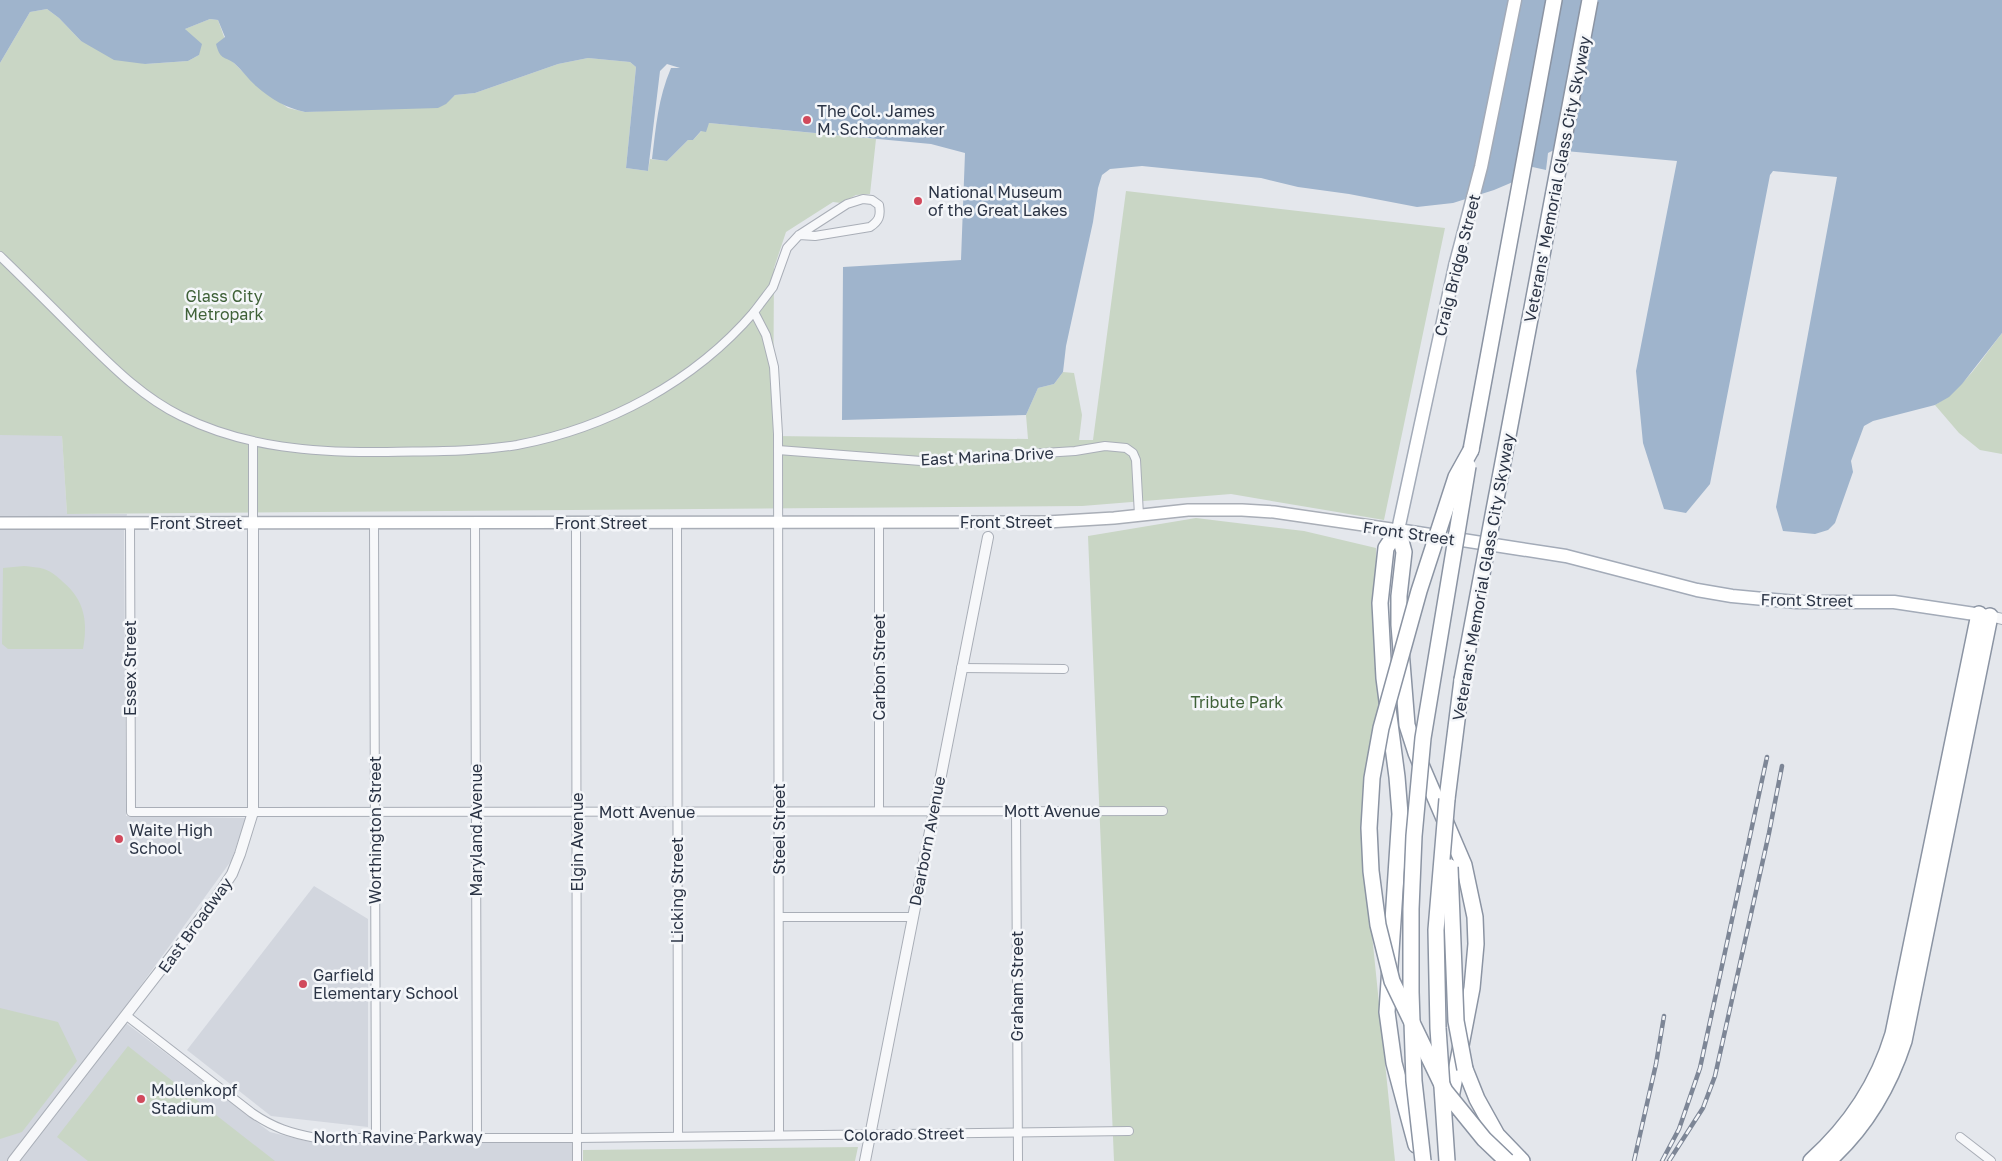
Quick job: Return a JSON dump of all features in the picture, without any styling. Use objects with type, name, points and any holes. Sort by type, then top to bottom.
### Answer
[{"type":"highway","name":"Veterans' Memorial Glass City Skyway","points":[[1423,1161],[1414,1081],[1411,909],[1414,836],[1424,729],[1471,450],[1554,0]]},
{"type":"highway","name":"Veterans' Memorial Glass City Skyway","points":[[1447,1161],[1438,1028],[1436,930],[1447,799],[1462,680],[1590,0]]},
{"type":"highway","points":[[1471,450],[1456,477],[1419,591],[1380,728],[1372,786],[1369,828],[1371,871],[1378,926],[1392,981],[1445,1091],[1484,1139],[1507,1161]]},
{"type":"highway","points":[[1398,530],[1386,548],[1380,603],[1380,640],[1400,814],[1387,1012],[1394,1063],[1415,1138],[1419,1161]]},
{"type":"highway","points":[[1398,530],[1404,552],[1401,569],[1399,610],[1400,651],[1407,725],[1416,752],[1464,865],[1475,917],[1476,951],[1472,988],[1446,1124],[1442,1161]]},
{"type":"highway","points":[[1810,1161],[1842,1130],[1862,1103],[1878,1074],[1893,1034],[1990,616]]},
{"type":"highway","points":[[1828,1161],[1857,1131],[1872,1110],[1890,1077],[1904,1042],[1990,616]]},
{"type":"highway","points":[[1447,799],[1456,1021],[1465,1069],[1477,1099],[1497,1135],[1522,1161]]},
{"type":"main road","name":"Craig Bridge Street","points":[[1398,530],[1455,266],[1481,167],[1515,0]]},
{"type":"main road","name":"Front Street","points":[[0,523],[475,522],[778,524],[1047,522],[1188,510],[1242,510],[1274,512],[1566,556],[1698,590],[1732,596],[1796,602],[1894,602],[1990,616]]},
{"type":"street","points":[[0,256],[130,382],[178,415],[226,436],[269,446],[343,452],[450,451],[516,445],[570,432],[596,423],[651,396],[690,371],[744,323],[772,287],[787,248],[799,235],[847,204],[863,199],[872,200],[879,205],[881,214],[877,222],[870,227],[815,236],[799,235]]},
{"type":"street","name":"Steel Street","points":[[754,312],[766,335],[774,367],[778,450],[779,1135]]},
{"type":"street","points":[[253,442],[253,522]]},
{"type":"street","name":"East Marina Drive","points":[[778,450],[921,461],[1074,451],[1105,446],[1126,448],[1133,452],[1136,460],[1139,515]]},
{"type":"street","name":"East Broadway","points":[[14,1161],[214,901],[232,874],[240,854],[253,812],[253,522]]},
{"type":"street","name":"Maryland Avenue","points":[[475,522],[477,1138]]},
{"type":"street","name":"Dearborn Avenue","points":[[865,1161],[991,522]]},
{"type":"street","name":"Essex Street","points":[[130,523],[131,812]]},
{"type":"street","name":"Worthington Street","points":[[374,523],[376,1137]]},
{"type":"street","name":"Licking Street","points":[[677,523],[678,1136]]},
{"type":"street","name":"Carbon Street","points":[[879,523],[879,811]]},
{"type":"street","name":"Elgin Avenue","points":[[576,524],[577,1161]]},
{"type":"street","points":[[961,668],[1064,670]]},
{"type":"street","name":"Graham Street","points":[[1016,811],[1018,1161]]},
{"type":"street","name":"Mott Avenue","points":[[131,812],[1163,811]]},
{"type":"street","points":[[778,917],[912,917]]},
{"type":"street","name":"North Ravine Parkway","points":[[127,1016],[252,1113],[271,1126],[292,1134],[316,1138],[678,1136]]},
{"type":"street","name":"Colorado Street","points":[[678,1136],[1129,1131]]},
{"type":"street","points":[[1960,1137],[1991,1161]]},
{"type":"shaded area","name":"Waite High School","points":[[0,435],[62,435],[67,514],[127,514],[124,530],[126,816],[246,818],[231,861],[118,1017],[270,1132],[314,1143],[577,1138],[577,1161],[0,1161]]},
{"type":"shaded area","name":"Garfield Elementary School","points":[[314,886],[368,919],[368,1127],[271,1116],[187,1050]]},
{"type":"green space","name":"Glass City Metropark","points":[[47,9],[59,18],[81,41],[145,64],[188,61],[199,55],[185,29],[210,19],[218,20],[233,62],[257,86],[288,108],[305,112],[445,104],[455,95],[475,93],[558,64],[588,58],[630,62],[636,67],[626,168],[648,171],[650,159],[667,161],[688,140],[693,140],[709,123],[876,139],[870,194],[856,195],[841,203],[833,202],[786,232],[774,268],[773,436],[1028,439],[1026,415],[1038,388],[1054,384],[1063,372],[1074,373],[1082,415],[1079,440],[1093,440],[1126,191],[1445,228],[1384,520],[1231,494],[1082,506],[67,514],[62,436],[0,435],[0,63],[30,12]]},
{"type":"green space","points":[[2002,333],[2002,454],[1980,450],[1959,433],[1935,405],[1964,382]]},
{"type":"green space","name":"Tribute Park","points":[[1196,518],[1304,531],[1376,548],[1375,661],[1380,711],[1362,836],[1395,1161],[1114,1161],[1088,536]]},
{"type":"green space","points":[[24,566],[49,571],[61,580],[76,596],[85,621],[83,649],[8,649],[2,644],[3,568]]},
{"type":"green space","points":[[0,1008],[58,1022],[77,1061],[22,1132],[0,1139]]},
{"type":"green space","name":"Mollenkopf Stadium","points":[[128,1046],[275,1161],[88,1161],[57,1137]]},
{"type":"green space","points":[[858,1147],[855,1161],[583,1161],[583,1150]]},
{"type":"water","points":[[0,0],[2002,0],[2002,333],[1962,384],[1949,397],[1935,405],[1873,421],[1864,426],[1851,461],[1853,472],[1835,523],[1828,530],[1815,534],[1783,531],[1776,507],[1837,177],[1773,171],[1770,175],[1710,484],[1686,513],[1664,509],[1643,443],[1636,371],[1677,161],[1554,150],[1548,153],[1546,170],[1528,166],[1520,179],[1494,190],[1453,203],[1417,207],[1349,194],[1298,187],[1261,178],[1142,166],[1110,169],[1102,175],[1066,346],[1063,372],[1054,384],[1038,388],[1026,415],[842,420],[843,267],[961,260],[965,153],[931,144],[709,123],[706,132],[701,131],[693,140],[688,140],[667,161],[652,159],[663,90],[671,68],[680,68],[667,64],[660,71],[648,171],[626,168],[636,67],[630,62],[588,58],[558,64],[475,93],[455,95],[446,104],[438,108],[305,112],[291,108],[273,99],[256,86],[234,63],[221,55],[216,44],[225,37],[218,20],[210,19],[185,29],[202,44],[199,55],[188,61],[145,64],[114,60],[81,41],[59,18],[47,9],[30,12],[0,63]]},
{"type":"railway","points":[[1662,1161],[1679,1129],[1700,1068],[1767,757]]},
{"type":"railway","points":[[1669,1161],[1703,1108],[1715,1076],[1782,766]]},
{"type":"railway","points":[[1634,1161],[1656,1064],[1664,1016]]},
{"type":"place","name":"The Col. James M. Schoonmaker","points":[[807,120]]},
{"type":"place","name":"National Museum of the Great Lakes","points":[[918,201]]},
{"type":"place","name":"Waite High School","points":[[119,839]]},
{"type":"place","name":"Garfield Elementary School","points":[[303,984]]},
{"type":"place","name":"Mollenkopf Stadium","points":[[141,1099]]}]
